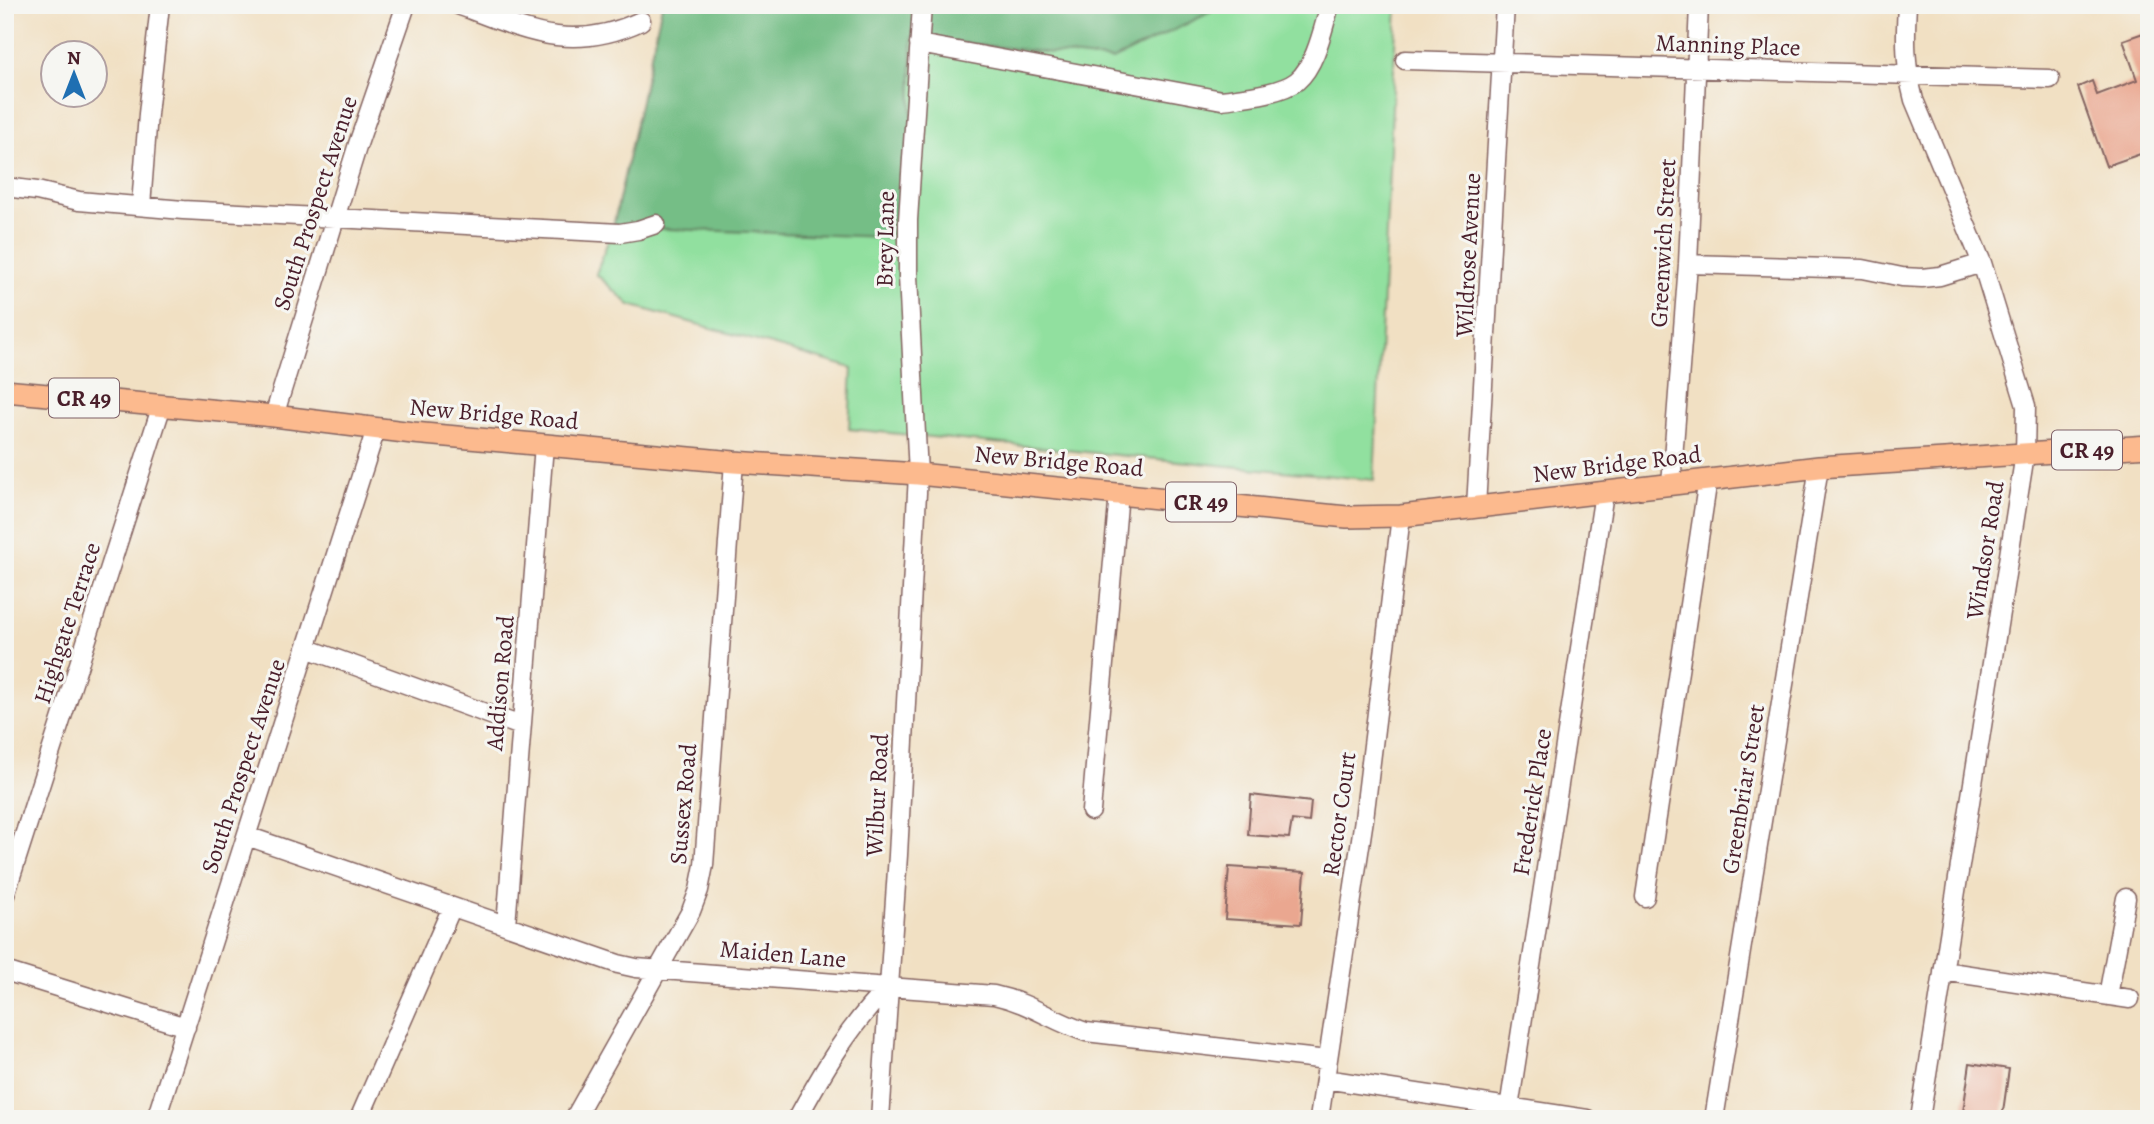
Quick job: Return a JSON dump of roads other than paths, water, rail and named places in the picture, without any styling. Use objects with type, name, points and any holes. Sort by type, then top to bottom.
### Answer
[{"type":"main road","name":"New Bridge Road","points":[[5,391],[544,445],[734,462],[918,474],[1347,517],[1401,516],[1819,467],[2149,446]]},
{"type":"street","points":[[141,206],[160,5]]},
{"type":"street","name":"South Prospect Avenue","points":[[274,416],[335,218],[406,5]]},
{"type":"street","points":[[458,5],[530,32],[553,37],[576,38],[602,34],[641,20]]},
{"type":"street","name":"Brey Lane","points":[[918,474],[908,254],[922,5]]},
{"type":"street","points":[[919,44],[1222,100],[1261,96],[1297,81],[1317,52],[1330,5]]},
{"type":"street","name":"Wildrose Avenue","points":[[1476,507],[1505,5]]},
{"type":"street","name":"Greenwich Street","points":[[1671,484],[1688,264],[1699,5]]},
{"type":"street","name":"Windsor Road","points":[[1907,5],[1905,49],[1914,100],[1982,263],[2026,406],[2025,454],[1920,1119]]},
{"type":"street","name":"Manning Place","points":[[1405,60],[2050,79]]},
{"type":"street","points":[[5,187],[79,201],[335,218],[620,233],[656,224]]},
{"type":"street","points":[[1688,264],[1863,269],[1922,278],[1940,276],[1982,263]]},
{"type":"street","name":"Highgate Terrace","points":[[5,895],[162,405]]},
{"type":"street","name":"South Prospect Avenue","points":[[156,1119],[376,429]]},
{"type":"street","name":"Addison Road","points":[[506,925],[544,445]]},
{"type":"street","name":"Sussex Road","points":[[574,1119],[691,911],[699,890],[704,865],[734,462]]},
{"type":"street","name":"Greenbriar Street","points":[[1714,1119],[1819,467]]},
{"type":"street","name":"Wilbur Road","points":[[880,1119],[898,855],[918,474]]},
{"type":"street","points":[[1645,897],[1708,479]]},
{"type":"street","points":[[1091,811],[1119,493]]},
{"type":"street","name":"Frederick Place","points":[[1510,1113],[1604,493]]},
{"type":"street","name":"Rector Court","points":[[1319,1119],[1364,819],[1401,516]]},
{"type":"street","points":[[306,648],[521,726]]},
{"type":"street","name":"Maiden Lane","points":[[247,836],[636,968],[994,995],[1014,999],[1036,1008],[1064,1025],[1086,1032],[1327,1060]]},
{"type":"street","points":[[2108,996],[2126,898]]},
{"type":"street","points":[[359,1119],[452,907]]},
{"type":"street","points":[[5,971],[186,1027]]},
{"type":"street","points":[[1943,971],[2130,999]]},
{"type":"street","points":[[797,1119],[828,1061],[850,1030],[888,987]]},
{"type":"street","points":[[1325,1079],[1510,1113],[1587,1119]]}]
